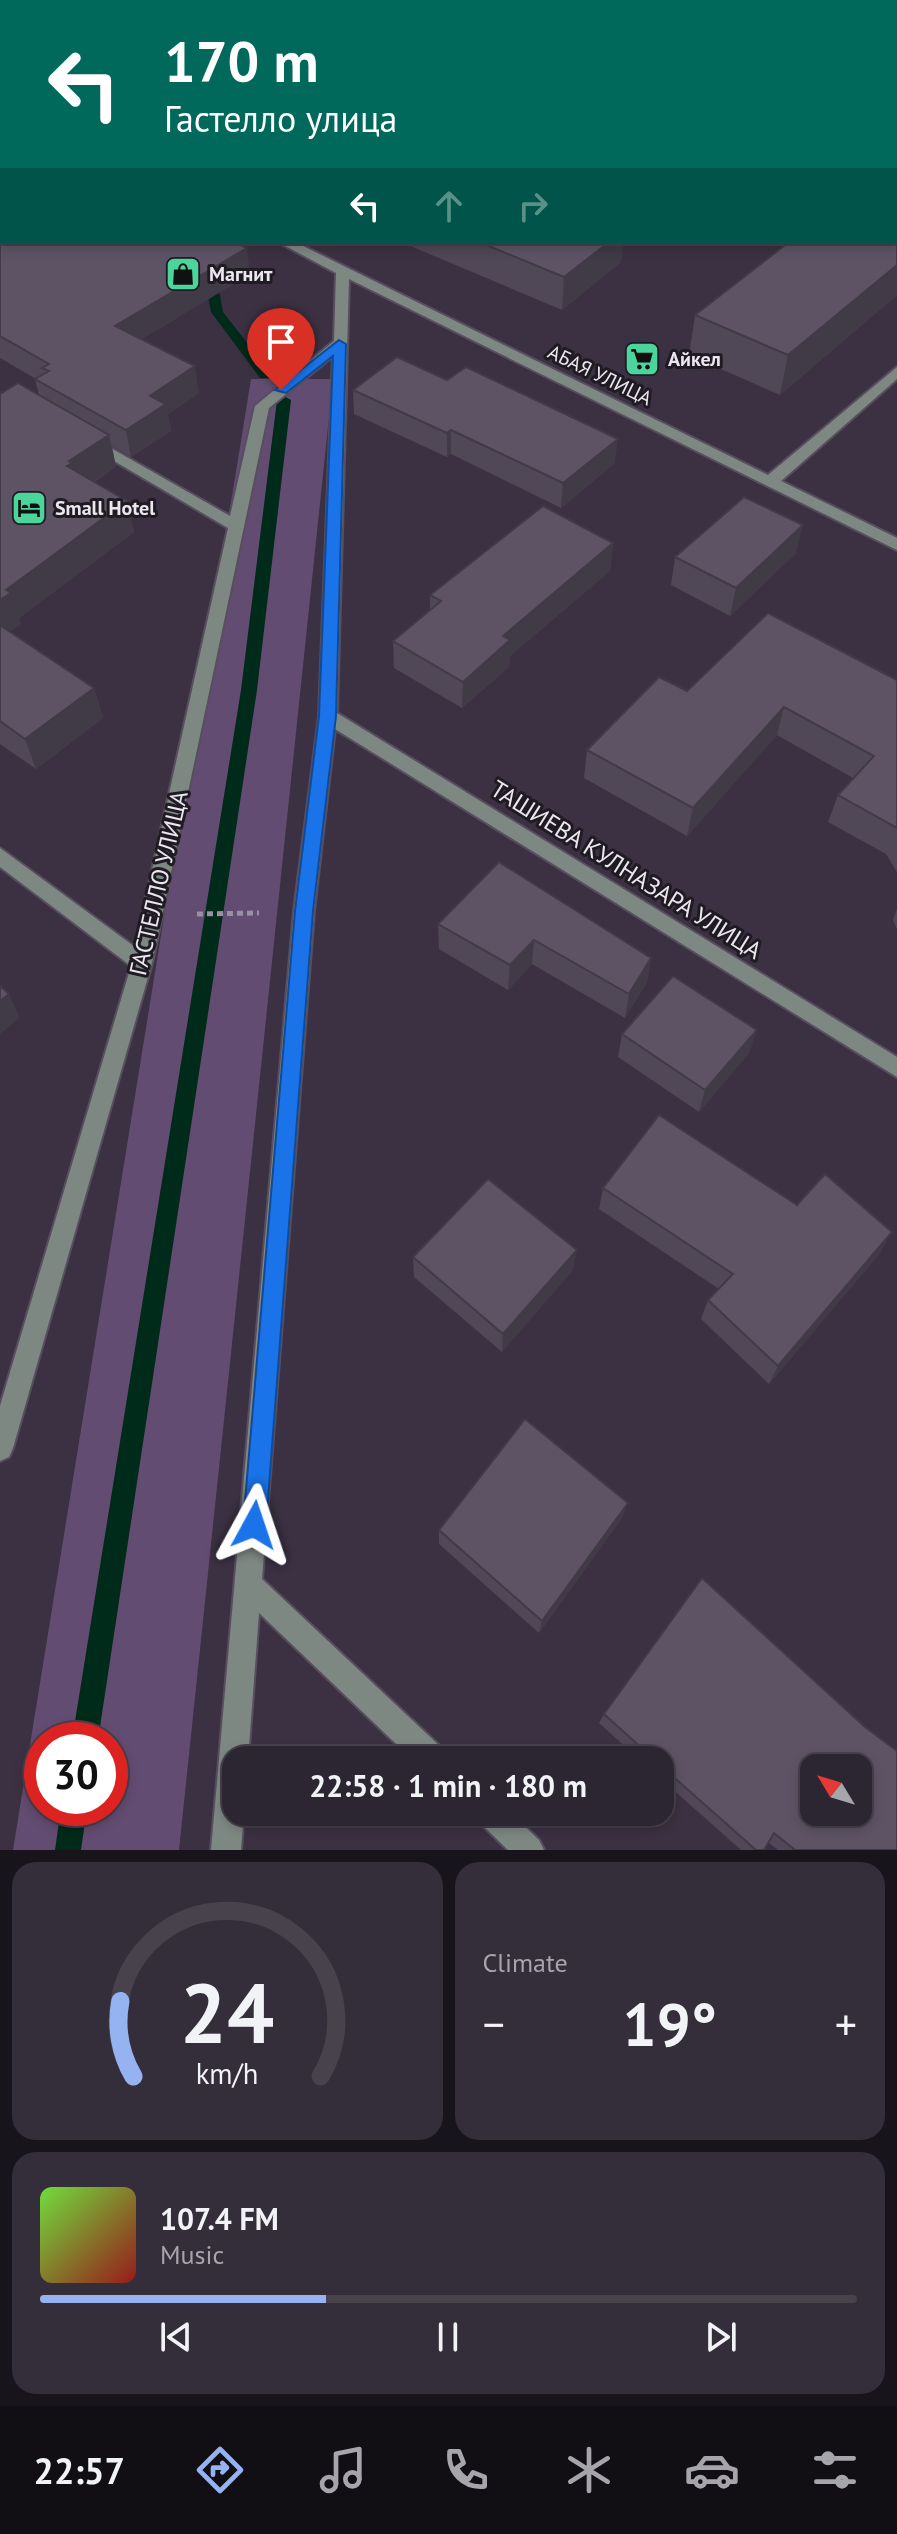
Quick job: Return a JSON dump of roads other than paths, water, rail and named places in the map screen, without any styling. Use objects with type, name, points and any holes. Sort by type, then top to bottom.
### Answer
[{"type":"street","name":"АБАЯ УЛИЦА","points":[[289,244],[897,545]]},
{"type":"street","points":[[226,1850],[304,911],[328,716],[343,270]]},
{"type":"street","name":"ГАСТЕЛЛО УЛИЦА","points":[[0,1448],[142,963],[262,406],[339,344]]},
{"type":"street","points":[[770,482],[897,371]]},
{"type":"street","points":[[79,436],[237,527]]},
{"type":"street","name":"ТАШИЕВА КУЛНАЗАРА УЛИЦА","points":[[328,716],[897,1068]]},
{"type":"street","points":[[0,856],[142,963]]},
{"type":"street","points":[[250,1586],[419,1746]]},
{"type":"street","points":[[504,1826],[529,1850]]},
{"type":"waterway","points":[[204,244],[217,312],[265,375]]},
{"type":"waterway","points":[[88,1722],[249,690],[284,400]]},
{"type":"waterway","points":[[68,1850],[71,1826]]},
{"type":"place","name":"Магнит","points":[[183,274]]},
{"type":"place","name":"Айкел","points":[[642,359]]},
{"type":"place","name":"Small Hotel","points":[[29,508]]}]
